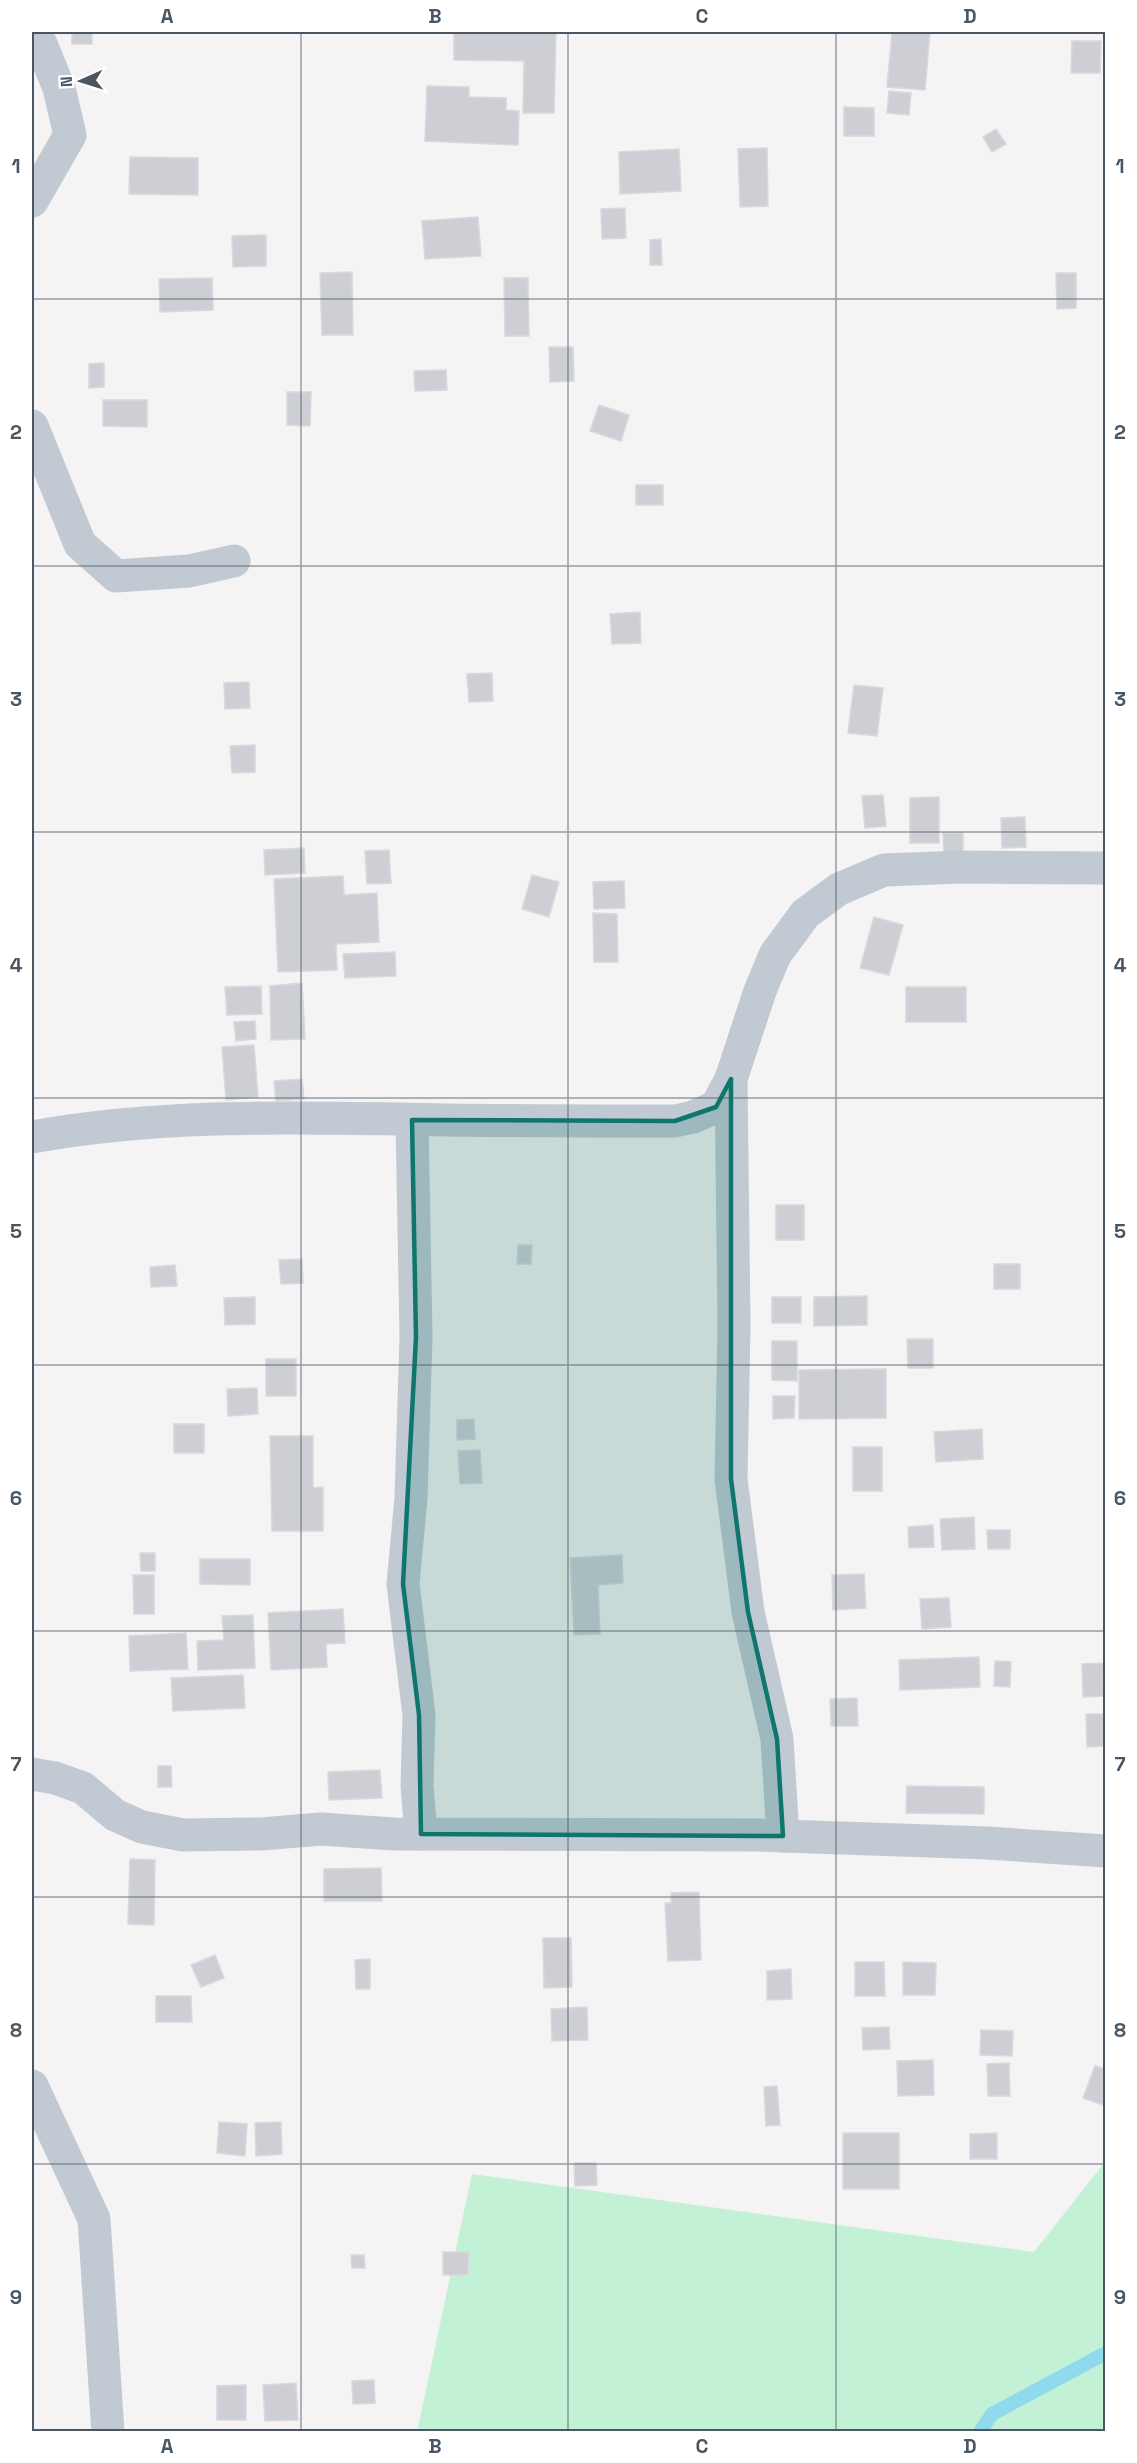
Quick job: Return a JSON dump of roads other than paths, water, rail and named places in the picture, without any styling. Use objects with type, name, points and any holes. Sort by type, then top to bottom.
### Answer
[{"type":"street","points":[[32,201],[70,135],[59,88],[36,32]]},
{"type":"street","points":[[32,426],[80,544],[116,576],[189,571],[234,561]]},
{"type":"street","points":[[32,1137],[74,1130],[177,1120],[268,1117],[675,1121],[693,1117],[716,1107],[730,1080],[760,991],[775,955],[805,914],[839,889],[884,870],[962,867],[1106,868]]},
{"type":"street","points":[[730,1080],[734,1326],[731,1479],[748,1612],[777,1739],[783,1836]]},
{"type":"street","points":[[412,1120],[416,1337],[411,1498],[403,1584],[419,1715],[417,1786],[421,1834]]},
{"type":"street","points":[[32,1774],[55,1778],[83,1788],[115,1815],[142,1827],[183,1835],[261,1834],[321,1829],[421,1834],[783,1836],[987,1843],[1106,1851]]},
{"type":"street","points":[[32,2086],[94,2219],[108,2432]]},
{"type":"waterway","points":[[980,2432],[992,2414],[1106,2353]]}]
